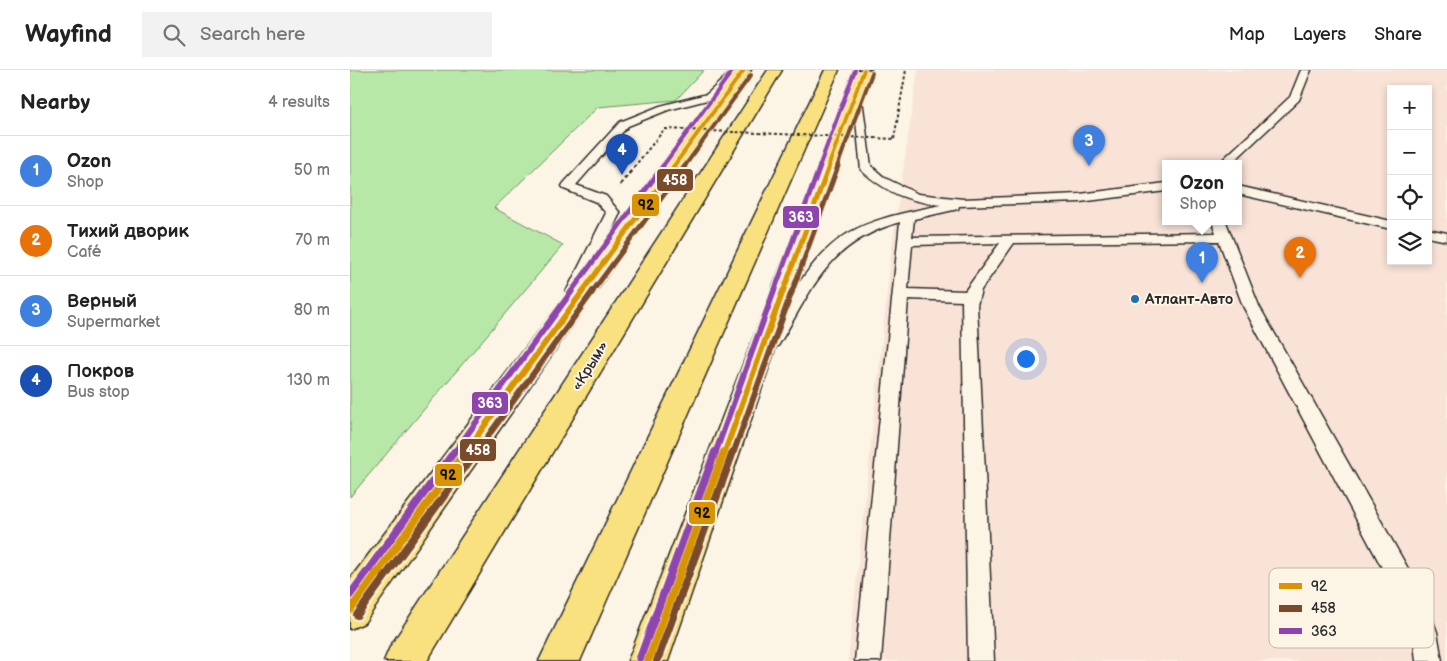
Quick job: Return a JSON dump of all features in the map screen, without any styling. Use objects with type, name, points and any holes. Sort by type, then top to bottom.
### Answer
[{"type":"main road","points":[[350,610],[744,70]]},
{"type":"main road","name":"«Крым»","points":[[404,661],[775,70]]},
{"type":"main road","points":[[559,661],[832,70]]},
{"type":"main road","points":[[648,661],[860,81]]},
{"type":"lane","points":[[554,332],[613,212],[601,199],[568,186],[624,124],[664,108],[710,96],[738,70]]},
{"type":"lane","points":[[1228,160],[1295,98],[1306,70]]},
{"type":"lane","points":[[860,81],[865,167],[881,181],[915,198],[963,204],[1080,198],[1162,187]]},
{"type":"lane","points":[[1242,191],[1387,224]]},
{"type":"lane","points":[[755,367],[827,257],[863,232],[907,217],[963,204]]},
{"type":"lane","points":[[868,661],[907,217]]},
{"type":"lane","points":[[905,241],[1010,239],[1222,229],[1244,291],[1254,312],[1395,568]]},
{"type":"lane","points":[[1432,234],[1447,237]]},
{"type":"lane","points":[[981,661],[970,296],[1010,239]]},
{"type":"lane","points":[[900,294],[970,296]]},
{"type":"lane","points":[[1427,648],[1429,661]]},
{"type":"path","points":[[636,165],[665,129],[894,139],[906,70]]},
{"type":"shaded area","points":[[918,70],[1447,70],[1447,661],[848,661],[892,246]]},
{"type":"green space","points":[[350,70],[704,70],[676,100],[598,107],[494,208],[563,245],[350,497]]},
{"type":"transit line","name":"363","points":[[350,595],[733,70]]},
{"type":"transit line","name":"92","points":[[350,610],[744,70]]},
{"type":"transit line","name":"363","points":[[640,658],[855,70]]},
{"type":"transit line","name":"92","points":[[648,661],[864,70]]},
{"type":"transit line","name":"458","points":[[657,661],[872,73]]},
{"type":"transit line","name":"458","points":[[357,615],[751,75]]},
{"type":"place","name":"Верный","points":[[1089,166]]},
{"type":"place","name":"Покров","points":[[622,175]]},
{"type":"place","name":"Тихий дворик","points":[[1300,278]]},
{"type":"place","name":"Ozon","points":[[1202,283]]},
{"type":"place","name":"Атлант-Авто","points":[[1135,299]]}]
